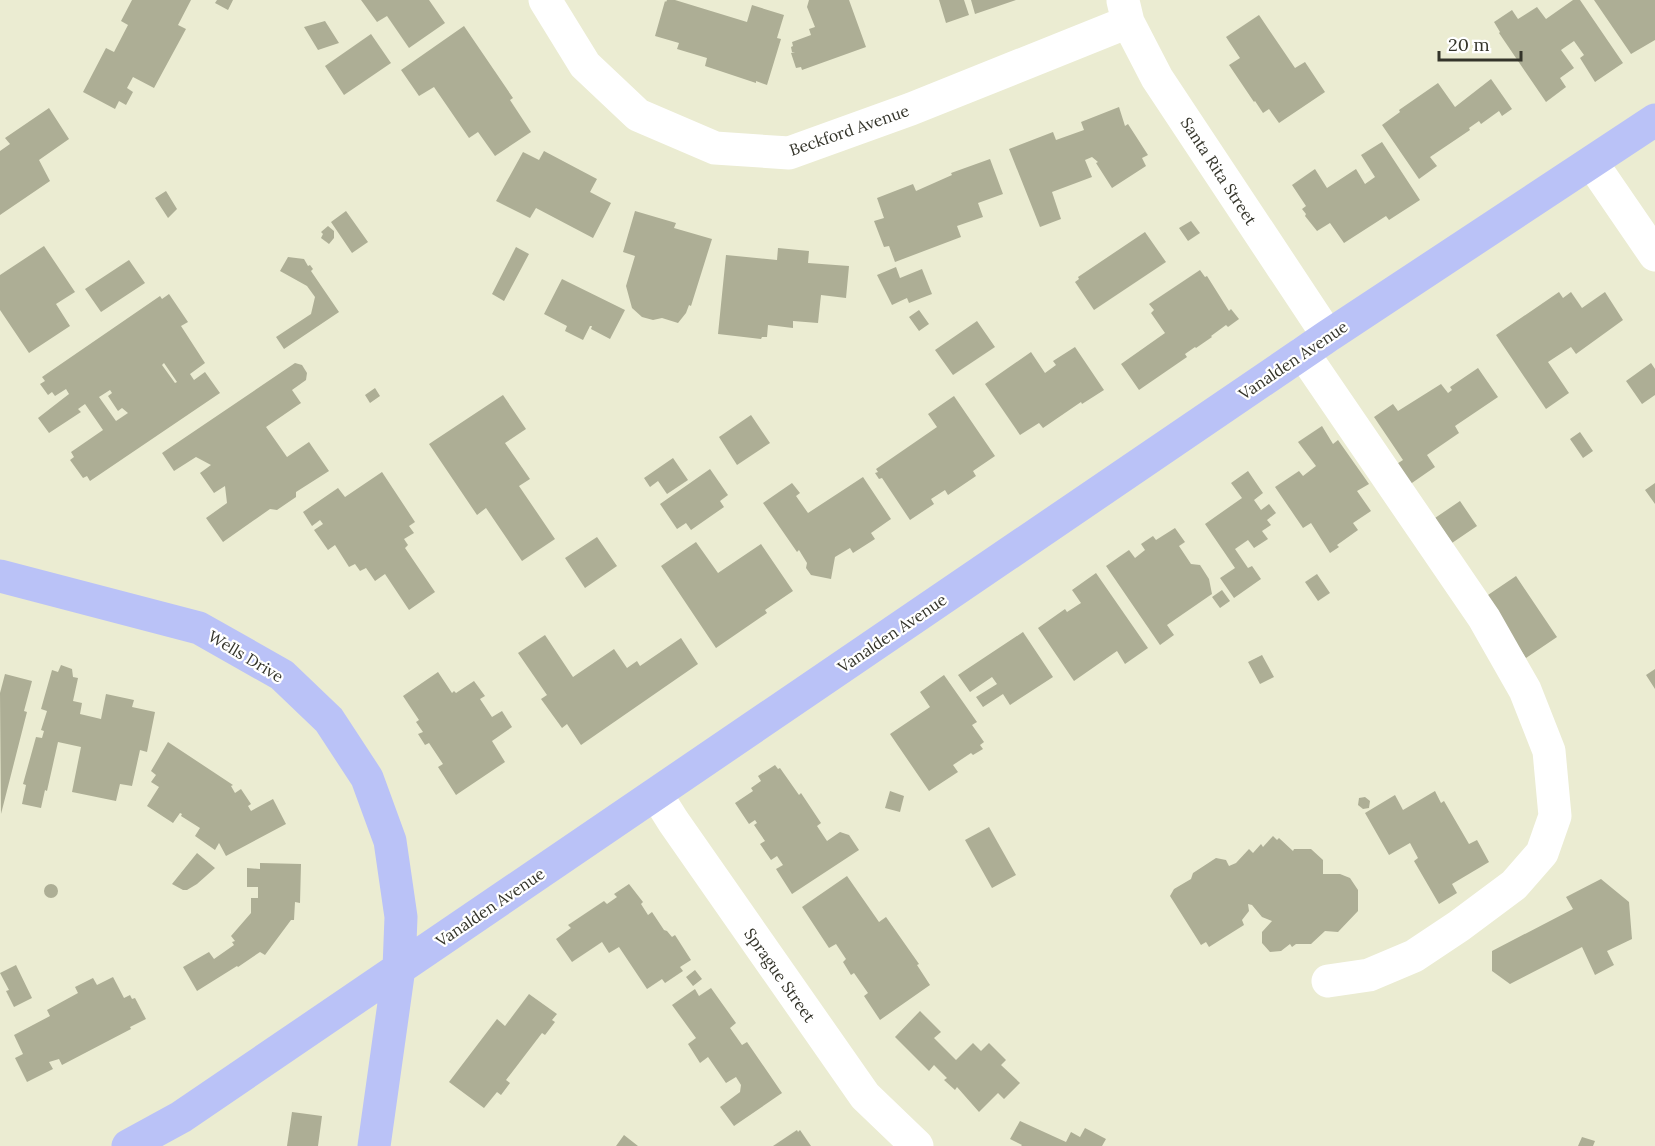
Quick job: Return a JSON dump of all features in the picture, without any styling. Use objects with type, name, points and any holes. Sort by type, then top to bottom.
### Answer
[{"type":"main road","name":"Vanalden Avenue","points":[[128,1146],[182,1117],[1315,345],[1655,120]]},
{"type":"main road","name":"Wells Drive","points":[[0,576],[199,628],[282,675],[329,720],[367,778],[390,841],[402,917],[399,968],[374,1146]]},
{"type":"street","name":"Beckford Avenue","points":[[546,0],[585,64],[638,115],[715,148],[789,153],[911,109],[1126,11]]},
{"type":"street","name":"Santa Rita Street","points":[[1126,11],[1157,78],[1315,345],[1484,618],[1525,690],[1549,751],[1555,816],[1542,853],[1514,885],[1414,956],[1370,975],[1328,981]]},
{"type":"street","points":[[1592,163],[1655,255]]},
{"type":"street","name":"Sprague Street","points":[[656,794],[865,1096],[917,1146]]},
{"type":"building","points":[[132,0],[191,0],[178,25],[186,29],[154,88],[133,77],[127,88],[133,92],[126,105],[119,101],[115,109],[83,92],[106,48],[114,52],[128,25],[121,21]]},
{"type":"building","points":[[217,0],[233,0],[228,10],[215,3]]},
{"type":"building","points":[[361,0],[429,0],[445,23],[409,48],[387,16],[377,22]]},
{"type":"building","points":[[667,0],[675,0],[747,22],[752,5],[784,15],[777,38],[781,39],[767,85],[705,66],[707,58],[677,49],[679,43],[655,36]]},
{"type":"building","points":[[809,0],[849,0],[866,47],[802,70],[801,67],[796,68],[791,53],[795,52],[792,52],[792,42],[811,35],[809,29],[815,27],[807,7]]},
{"type":"building","points":[[939,0],[964,0],[969,15],[946,23]]},
{"type":"building","points":[[971,0],[1016,0],[975,14]]},
{"type":"building","points":[[1573,0],[1580,0],[1623,63],[1595,82],[1580,58],[1584,55],[1574,41],[1561,50],[1574,68],[1560,78],[1566,87],[1546,102],[1499,33],[1494,22],[1512,10],[1518,19],[1537,7],[1546,19]]},
{"type":"building","points":[[1594,0],[1655,0],[1655,40],[1631,54]]},
{"type":"building","points":[[1259,15],[1295,68],[1305,62],[1325,92],[1279,123],[1269,109],[1263,113],[1229,65],[1240,58],[1226,37]]},
{"type":"building","points":[[325,21],[339,43],[318,50],[304,27]]},
{"type":"building","points":[[464,26],[513,98],[510,100],[531,132],[495,156],[478,132],[469,138],[434,87],[419,96],[401,70]]},
{"type":"building","points":[[371,34],[391,63],[344,95],[325,66]]},
{"type":"building","points":[[1491,79],[1512,109],[1502,116],[1499,111],[1481,124],[1479,121],[1469,128],[1470,130],[1430,157],[1437,166],[1419,179],[1382,125],[1400,112],[1399,110],[1438,83],[1455,107]]},
{"type":"building","points":[[1119,107],[1125,126],[1128,124],[1148,155],[1142,158],[1146,166],[1112,188],[1096,163],[1098,162],[1092,157],[1085,160],[1092,177],[1052,192],[1061,219],[1040,227],[1009,149],[1053,132],[1056,140],[1084,130],[1081,122]]},
{"type":"building","points":[[49,108],[69,139],[39,160],[50,181],[0,215],[0,151],[10,144],[5,138]]},
{"type":"building","points":[[1382,142],[1420,200],[1389,220],[1386,216],[1344,243],[1330,223],[1317,231],[1305,216],[1302,209],[1306,206],[1292,185],[1315,169],[1327,188],[1356,169],[1365,184],[1375,177],[1361,155]]},
{"type":"building","points":[[544,151],[597,179],[590,192],[611,203],[593,238],[536,208],[530,218],[496,201],[523,152],[539,160]]},
{"type":"building","points":[[990,159],[1003,194],[978,203],[983,217],[957,226],[961,237],[895,262],[889,246],[884,247],[874,221],[884,218],[877,198],[913,184],[916,191],[952,175],[951,173]]},
{"type":"building","points":[[166,191],[177,209],[168,218],[155,198]]},
{"type":"building","points":[[346,211],[368,242],[352,253],[331,222]]},
{"type":"building","points":[[635,211],[676,223],[674,228],[712,239],[691,306],[689,305],[678,323],[662,318],[653,320],[642,317],[632,308],[626,286],[635,256],[623,252]]},
{"type":"building","points":[[1191,221],[1200,233],[1188,241],[1179,228]]},
{"type":"building","points":[[328,226],[334,231],[334,238],[329,244],[321,238],[323,234],[321,232]]},
{"type":"building","points":[[1145,232],[1166,262],[1094,310],[1075,282],[1079,279],[1078,277]]},
{"type":"building","points":[[44,246],[75,292],[56,304],[70,326],[29,353],[0,310],[0,275]]},
{"type":"building","points":[[516,247],[529,254],[504,301],[492,294]]},
{"type":"building","points":[[778,248],[809,251],[808,263],[849,266],[846,298],[821,295],[818,323],[793,321],[793,328],[768,325],[767,337],[761,339],[718,334],[726,255],[777,260]]},
{"type":"building","points":[[288,257],[304,259],[308,266],[310,265],[313,269],[311,271],[339,312],[284,349],[276,337],[311,314],[315,297],[307,286],[280,271]]},
{"type":"building","points":[[129,260],[145,283],[101,312],[85,289]]},
{"type":"building","points":[[896,267],[900,278],[922,269],[932,294],[909,303],[907,298],[892,305],[877,275]]},
{"type":"building","points":[[1200,270],[1205,277],[1207,276],[1229,311],[1231,309],[1239,319],[1228,327],[1226,325],[1185,354],[1187,357],[1139,390],[1121,364],[1165,333],[1151,313],[1154,310],[1149,304]]},
{"type":"building","points":[[562,279],[625,310],[610,339],[591,329],[592,326],[590,326],[583,340],[565,331],[567,326],[544,314]]},
{"type":"building","points":[[1559,292],[1563,298],[1571,292],[1582,308],[1605,292],[1623,320],[1576,354],[1571,347],[1548,362],[1569,393],[1546,409],[1496,335]]},
{"type":"building","points":[[169,294],[188,322],[181,326],[205,363],[190,374],[194,380],[205,372],[220,393],[90,481],[87,476],[83,478],[70,460],[74,457],[71,452],[103,430],[85,404],[78,409],[81,412],[49,433],[38,418],[69,394],[66,389],[55,396],[52,392],[48,395],[40,384],[45,381],[42,377],[160,296],[162,299]],"holes":[[[164,363],[177,382],[175,383],[162,365]],[[110,390],[112,393],[108,396],[118,411],[122,408],[128,413],[116,421],[99,397]]]},
{"type":"building","points":[[919,310],[929,324],[919,331],[909,317]]},
{"type":"building","points":[[977,321],[995,347],[953,375],[935,350]]},
{"type":"building","points":[[1075,347],[1104,390],[1082,404],[1081,402],[1043,428],[1039,423],[1020,435],[985,384],[1031,352],[1045,373],[1056,365],[1053,361]]},
{"type":"building","points":[[295,363],[302,365],[307,373],[306,380],[292,390],[301,403],[266,427],[287,457],[309,442],[329,471],[296,492],[296,497],[277,510],[270,509],[223,542],[206,518],[227,503],[225,486],[214,493],[200,473],[211,465],[196,457],[174,471],[162,453]]},
{"type":"building","points":[[1651,363],[1655,369],[1655,395],[1642,404],[1626,381]]},
{"type":"building","points":[[1478,368],[1498,397],[1455,426],[1459,433],[1427,455],[1435,467],[1409,485],[1395,465],[1403,460],[1374,417],[1393,404],[1398,411],[1441,384],[1448,393],[1452,390],[1450,387]]},
{"type":"building","points":[[375,388],[380,396],[370,403],[365,395]]},
{"type":"building","points":[[503,395],[526,429],[505,443],[530,479],[519,486],[555,539],[522,561],[486,508],[477,515],[429,444]]},
{"type":"building","points":[[954,396],[995,456],[973,471],[976,476],[948,495],[945,490],[931,499],[934,504],[910,520],[882,478],[879,479],[875,473],[878,472],[876,469],[937,427],[928,414]]},
{"type":"building","points":[[751,415],[770,443],[737,465],[719,437]]},
{"type":"building","points":[[1322,426],[1333,444],[1338,440],[1369,484],[1357,491],[1371,511],[1353,523],[1358,530],[1330,553],[1311,523],[1303,528],[1275,487],[1299,471],[1303,476],[1316,466],[1298,442]]},
{"type":"building","points":[[1580,432],[1593,451],[1583,458],[1570,439]]},
{"type":"building","points":[[673,458],[688,480],[667,494],[658,481],[650,487],[644,478]]},
{"type":"building","points":[[710,469],[728,495],[720,501],[724,507],[691,530],[686,523],[677,529],[660,504]]},
{"type":"building","points":[[1248,471],[1263,493],[1254,500],[1261,510],[1269,504],[1276,513],[1267,520],[1271,525],[1262,531],[1268,539],[1254,548],[1248,540],[1235,549],[1248,568],[1252,566],[1261,579],[1234,598],[1220,578],[1235,568],[1205,524],[1242,498],[1231,483]]},
{"type":"building","points":[[382,472],[415,522],[409,526],[414,533],[404,539],[408,545],[405,548],[435,592],[409,610],[385,574],[375,581],[366,568],[360,571],[355,564],[349,567],[335,545],[328,550],[314,530],[323,524],[320,520],[312,526],[303,512],[338,488],[345,497]]},
{"type":"building","points":[[863,477],[891,519],[871,533],[875,539],[853,553],[850,548],[835,557],[831,579],[811,575],[799,550],[797,552],[763,503],[792,483],[800,493],[796,496],[808,513]]},
{"type":"building","points":[[1655,483],[1655,504],[1645,490]]},
{"type":"building","points":[[1460,501],[1477,526],[1452,543],[1435,518]]},
{"type":"building","points":[[1175,528],[1185,542],[1179,546],[1191,564],[1200,565],[1209,579],[1212,594],[1167,625],[1174,635],[1160,645],[1106,566],[1129,550],[1135,558],[1145,550],[1141,544],[1153,536],[1156,540]]},
{"type":"building","points":[[597,537],[617,566],[585,588],[565,558]]},
{"type":"building","points":[[696,542],[718,573],[761,544],[793,591],[765,610],[767,613],[716,648],[661,566]]},
{"type":"building","points":[[1096,573],[1148,648],[1125,664],[1117,651],[1074,681],[1038,628],[1065,609],[1067,612],[1081,603],[1072,590]]},
{"type":"building","points":[[1317,574],[1330,593],[1318,601],[1305,582]]},
{"type":"building","points":[[1516,576],[1557,637],[1526,658],[1485,597]]},
{"type":"building","points":[[1222,590],[1230,601],[1220,608],[1212,597]]},
{"type":"building","points":[[1023,632],[1053,677],[1010,705],[1003,694],[983,707],[976,697],[997,684],[992,677],[970,692],[958,675]]},
{"type":"building","points":[[545,635],[573,677],[614,649],[627,668],[637,661],[640,666],[681,638],[698,664],[581,745],[567,724],[562,728],[541,699],[547,695],[518,653]]},
{"type":"building","points":[[1262,655],[1274,677],[1260,684],[1248,662]]},
{"type":"building","points":[[61,665],[72,669],[73,677],[78,678],[73,701],[82,703],[80,714],[101,719],[106,694],[134,700],[132,707],[155,712],[147,752],[140,750],[132,786],[120,784],[116,801],[72,792],[81,747],[58,742],[41,808],[22,804],[26,785],[23,784],[36,737],[42,738],[44,731],[41,730],[47,711],[41,709],[52,670],[58,672]]},
{"type":"building","points":[[1655,669],[1655,689],[1646,675]]},
{"type":"building","points":[[438,672],[452,693],[454,691],[456,693],[474,681],[485,696],[480,699],[492,717],[502,711],[512,727],[492,741],[505,762],[456,795],[438,767],[443,764],[429,743],[425,745],[418,734],[423,732],[416,722],[419,720],[403,696]]},
{"type":"building","points":[[5,674],[32,681],[24,711],[27,712],[1,814],[0,693]]},
{"type":"building","points":[[944,675],[977,722],[972,725],[984,742],[980,745],[983,749],[973,755],[971,753],[953,765],[958,772],[929,791],[890,734],[930,707],[920,692]]},
{"type":"building","points":[[168,742],[233,785],[231,786],[235,793],[241,789],[251,804],[248,806],[251,811],[273,799],[286,824],[226,856],[219,843],[215,850],[195,836],[200,828],[181,816],[182,814],[180,813],[173,823],[147,806],[159,787],[151,782],[156,775],[151,771]]},
{"type":"building","points":[[775,765],[778,769],[780,768],[799,795],[801,793],[821,823],[817,826],[827,841],[840,832],[849,835],[859,850],[792,894],[776,869],[783,865],[777,856],[771,860],[760,844],[765,841],[754,825],[757,823],[755,820],[749,824],[735,803],[753,791],[751,788],[761,781],[758,776]]},
{"type":"building","points":[[890,791],[904,796],[900,812],[885,808]]},
{"type":"building","points":[[1435,791],[1441,803],[1444,801],[1469,844],[1477,840],[1489,862],[1452,884],[1457,893],[1439,904],[1414,861],[1418,858],[1410,843],[1389,855],[1365,813],[1395,795],[1403,810]]},
{"type":"building","points":[[1365,797],[1370,801],[1369,808],[1363,809],[1358,805],[1359,798]]},
{"type":"building","points":[[989,827],[1016,875],[992,888],[965,840]]},
{"type":"building","points":[[1273,836],[1277,840],[1279,838],[1293,851],[1294,849],[1311,849],[1323,860],[1323,874],[1340,874],[1350,878],[1358,890],[1358,911],[1338,932],[1325,931],[1311,944],[1296,944],[1292,947],[1290,944],[1281,951],[1270,952],[1262,943],[1262,932],[1272,921],[1262,917],[1252,905],[1248,904],[1249,911],[1242,920],[1244,925],[1209,947],[1206,942],[1201,945],[1170,896],[1174,889],[1191,879],[1193,873],[1216,858],[1226,860],[1229,866],[1236,863],[1249,849],[1253,853],[1261,844],[1263,847]]},
{"type":"building","points":[[197,853],[215,868],[187,890],[172,884]]},
{"type":"building","points":[[260,863],[301,864],[300,903],[295,902],[294,920],[291,920],[265,955],[260,952],[197,991],[183,967],[209,952],[214,959],[234,945],[232,942],[235,941],[231,936],[251,913],[251,898],[258,898],[258,887],[247,887],[247,868],[260,869]]},
{"type":"building","points":[[847,876],[879,922],[886,917],[919,964],[917,965],[930,985],[880,1020],[864,996],[868,993],[854,973],[851,975],[843,962],[846,959],[836,944],[829,948],[802,907]]},
{"type":"building","points":[[1601,879],[1629,902],[1632,939],[1607,951],[1614,965],[1595,975],[1582,947],[1510,984],[1492,971],[1492,951],[1573,909],[1566,897]]},
{"type":"building","points":[[51,884],[56,886],[58,891],[56,896],[51,898],[46,896],[44,891],[46,886]]},
{"type":"building","points":[[629,884],[643,902],[641,904],[648,915],[652,912],[664,930],[672,937],[675,935],[691,960],[680,967],[683,971],[665,983],[662,979],[647,989],[619,947],[609,953],[602,942],[572,962],[556,939],[571,928],[568,925],[604,901],[607,904],[617,897],[614,894]]},
{"type":"building","points":[[16,965],[32,998],[14,1007],[6,991],[9,990],[0,973]]},
{"type":"building","points":[[695,970],[702,979],[693,986],[686,977]]},
{"type":"building","points":[[113,977],[124,998],[130,995],[132,999],[135,998],[146,1019],[62,1065],[59,1059],[49,1062],[53,1069],[27,1082],[15,1058],[23,1054],[14,1035],[50,1016],[47,1010],[78,993],[75,987],[93,978],[97,985]]},
{"type":"building","points":[[711,988],[736,1023],[730,1028],[742,1045],[747,1042],[782,1093],[734,1126],[720,1107],[740,1092],[741,1085],[736,1077],[726,1083],[708,1057],[700,1063],[688,1044],[696,1038],[672,1005],[695,989],[699,996]]},
{"type":"building","points":[[529,994],[557,1014],[552,1020],[555,1022],[545,1035],[542,1033],[506,1080],[510,1083],[501,1095],[497,1092],[484,1108],[449,1082],[497,1019],[505,1026]]},
{"type":"building","points":[[920,1011],[941,1032],[934,1038],[956,1060],[973,1043],[981,1051],[989,1043],[1006,1060],[1001,1065],[1020,1083],[1004,1099],[998,1093],[979,1112],[957,1087],[955,1090],[944,1080],[947,1078],[934,1065],[929,1071],[895,1037]]},
{"type":"building","points":[[292,1112],[322,1116],[318,1146],[287,1146]]},
{"type":"building","points":[[1020,1121],[1066,1142],[1071,1132],[1080,1137],[1085,1128],[1106,1139],[1102,1146],[1021,1146],[1010,1139]]},
{"type":"building","points":[[797,1130],[798,1132],[800,1130],[811,1146],[773,1146]]},
{"type":"building","points":[[624,1135],[638,1146],[616,1146]]},
{"type":"building","points":[[1582,1137],[1595,1141],[1593,1146],[1578,1146]]}]
